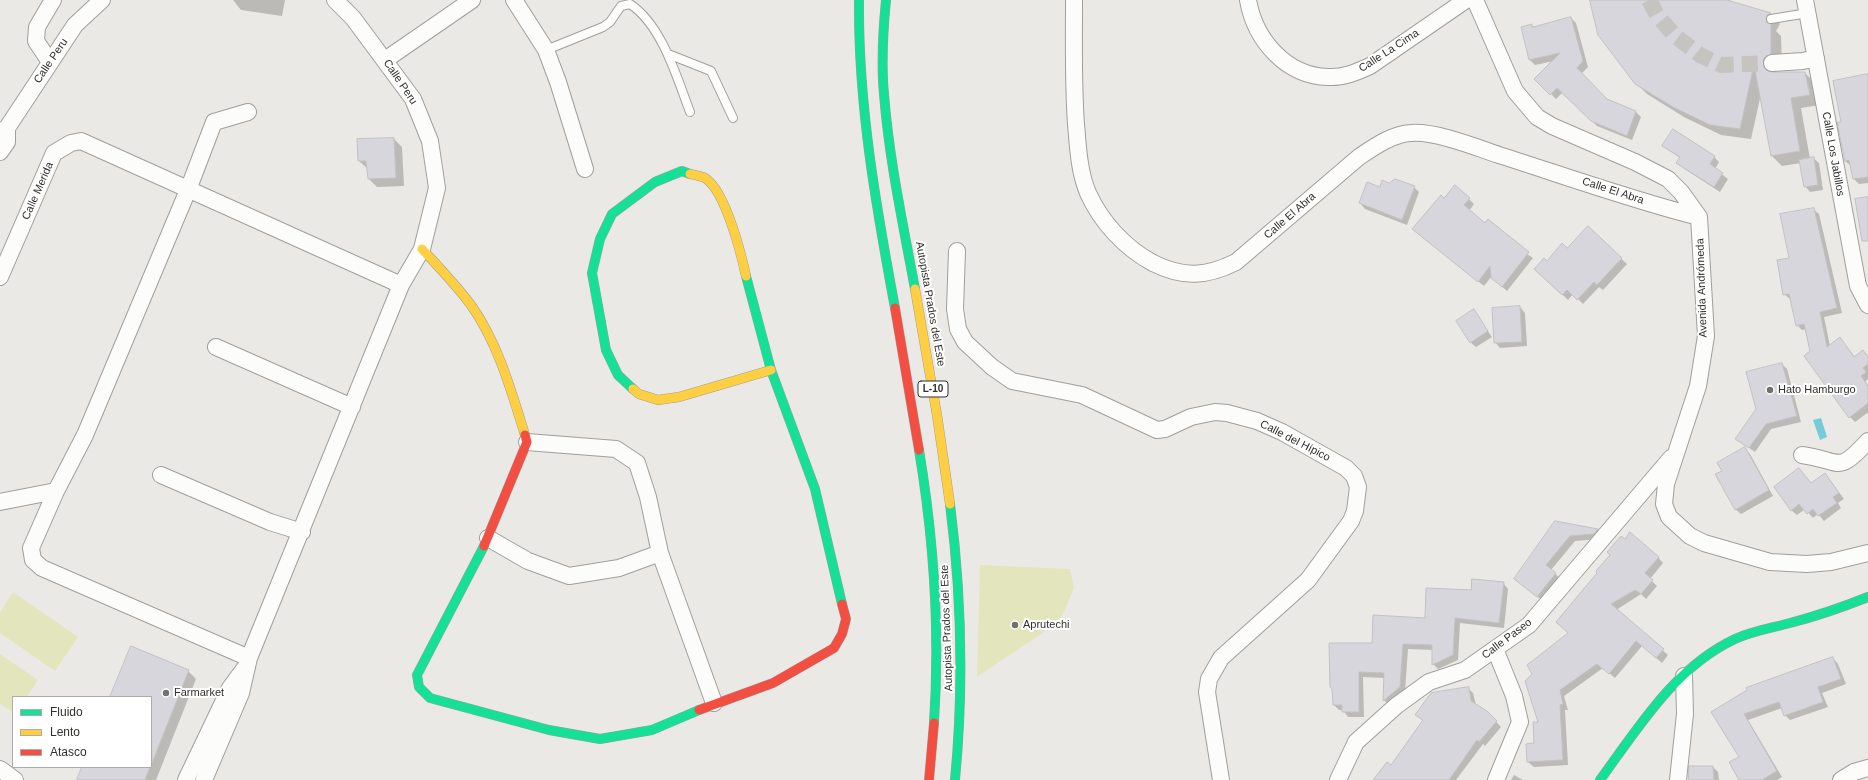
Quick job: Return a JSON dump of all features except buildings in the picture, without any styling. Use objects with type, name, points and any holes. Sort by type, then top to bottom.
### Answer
[{"type":"main road","name":"Autopista Prados del Este","points":[[859,0],[858,32],[864,122],[874,193],[926,490],[933,558],[936,697],[929,780]]},
{"type":"main road","name":"Autopista Prados del Este","points":[[886,0],[885,105],[896,181],[949,483],[956,553],[962,690],[955,780]]},
{"type":"main road","points":[[422,249],[464,295],[478,314],[502,364],[527,442],[488,538],[417,675],[419,687],[430,698],[549,730],[600,738],[652,730],[714,703],[773,683],[834,648],[842,634],[846,619],[815,489],[771,370],[736,236],[716,188],[705,178],[682,171],[655,182],[612,214],[600,239],[592,273],[606,350],[618,375],[639,394],[658,400],[679,397],[771,370]]},
{"type":"main road","points":[[1600,780],[1658,704],[1684,676],[1714,650],[1736,639],[1838,609],[1868,597]]},
{"type":"street","points":[[50,62],[36,41],[37,28],[53,0]]},
{"type":"street","name":"Calle Peru","points":[[0,152],[7,142],[4,130],[75,25],[102,0]]},
{"type":"street","name":"Calle Peru","points":[[248,661],[302,532],[401,285],[422,249],[437,188],[430,141],[413,99],[353,18],[335,0]]},
{"type":"street","points":[[385,60],[472,0]]},
{"type":"street","points":[[514,0],[536,32],[546,50],[558,82],[585,169]]},
{"type":"street","name":"Calle El Abra","points":[[1074,0],[1074,88],[1078,151],[1088,192],[1100,216],[1120,238],[1140,256],[1168,271],[1188,274],[1206,274],[1222,269],[1236,262],[1359,157],[1376,146],[1397,136],[1411,132],[1427,134],[1476,147],[1699,217]]},
{"type":"street","name":"Calle La Cima","points":[[1248,0],[1250,11],[1256,27],[1277,55],[1291,67],[1330,78],[1356,73],[1370,66],[1466,0]]},
{"type":"street","points":[[1475,0],[1515,91],[1537,117],[1552,126],[1635,162],[1668,179],[1681,192],[1699,217]]},
{"type":"street","name":"Calle Los Jabillos","points":[[1807,7],[1858,286],[1868,305]]},
{"type":"street","points":[[1772,63],[1803,61],[1816,58]]},
{"type":"street","points":[[248,112],[214,122],[188,190],[85,435],[56,491],[31,548],[33,560],[42,568],[248,661]]},
{"type":"street","name":"Calle Merida","points":[[0,277],[54,153],[71,143],[81,141],[401,285]]},
{"type":"street","name":"Avenida Andrómeda","points":[[1699,217],[1706,336],[1698,386],[1666,484],[1664,504],[1669,517],[1690,536],[1704,543],[1770,562],[1789,564],[1831,562],[1868,553]]},
{"type":"street","name":"Calle del Hípico","points":[[957,251],[955,309],[958,329],[965,342],[1006,378],[1019,383],[1082,395],[1158,430],[1165,429],[1191,417],[1215,412],[1227,413],[1257,421],[1282,432],[1333,460],[1346,468],[1354,476],[1358,487],[1358,499],[1351,521],[1308,580],[1222,658],[1212,671],[1207,692],[1221,780]]},
{"type":"street","points":[[216,347],[352,407]]},
{"type":"street","points":[[1802,455],[1814,457],[1834,464],[1846,462],[1868,441]]},
{"type":"street","points":[[527,442],[616,449],[638,463],[648,497],[660,553],[714,703]]},
{"type":"street","name":"Calle Paseo","points":[[1338,780],[1356,742],[1396,706],[1430,682],[1465,670],[1529,626],[1675,453]]},
{"type":"street","points":[[160,476],[270,522],[302,532]]},
{"type":"street","points":[[0,502],[56,491]]},
{"type":"street","points":[[488,538],[528,561],[569,576],[619,568],[660,553]]},
{"type":"street","points":[[1495,649],[1514,696],[1520,722],[1496,780]]},
{"type":"street","points":[[186,780],[230,688],[248,661]]},
{"type":"street","points":[[204,780],[241,692],[248,661]]},
{"type":"street","points":[[1678,780],[1685,714],[1684,676]]},
{"type":"street","points":[[1841,780],[1854,772],[1868,768]]},
{"type":"street","points":[[0,770],[15,780]]},
{"type":"lane","points":[[546,50],[603,27],[610,22],[621,6],[630,4],[639,10],[668,54],[690,112]]},
{"type":"lane","points":[[1771,19],[1807,7]]},
{"type":"lane","points":[[668,54],[711,71],[733,118]]},
{"type":"green space","name":"Aprutechi","points":[[980,565],[1070,569],[1074,588],[1062,616],[1041,634],[977,677]]},
{"type":"green space","points":[[13,592],[78,637],[55,671],[0,633],[0,612]]},
{"type":"green space","points":[[0,654],[38,680],[28,696],[12,696],[12,711],[0,704]]},
{"type":"water","points":[[1821,418],[1827,437],[1820,440],[1813,420]]},
{"type":"tunnel","points":[[1649,0],[1657,15],[1674,35],[1700,55],[1721,65],[1772,63]]},
{"type":"traffic: fast","points":[[859,0],[859,39],[865,116],[875,193],[895,308]]},
{"type":"traffic: fast","points":[[886,0],[883,35],[883,82],[886,118],[897,192],[915,289]]},
{"type":"traffic: fast","points":[[633,389],[618,375],[606,350],[592,273],[600,239],[612,214],[655,182],[682,171],[690,174]]},
{"type":"traffic: fast","points":[[746,276],[771,370],[815,489],[842,604]]},
{"type":"traffic: fast","points":[[919,450],[929,518],[936,620],[936,689],[934,723]]},
{"type":"traffic: fast","points":[[950,504],[957,574],[961,676],[955,780]]},
{"type":"traffic: fast","points":[[484,546],[417,675],[419,687],[430,698],[549,730],[600,739],[652,730],[699,710]]},
{"type":"traffic: fast","points":[[1600,780],[1659,700],[1676,682],[1714,651],[1735,639],[1748,634],[1810,617],[1868,597]]},
{"type":"traffic: slow","points":[[690,174],[705,178],[719,195],[731,223],[746,276]]},
{"type":"traffic: slow","points":[[422,249],[471,305],[489,335],[503,367],[525,435]]},
{"type":"traffic: slow","points":[[915,289],[937,415],[950,504]]},
{"type":"traffic: slow","points":[[633,389],[639,394],[658,400],[679,397],[771,370]]},
{"type":"traffic: jam","points":[[895,308],[919,450]]},
{"type":"traffic: jam","points":[[484,546],[527,442],[525,435]]},
{"type":"traffic: jam","points":[[699,710],[773,683],[834,648],[842,634],[846,619],[842,604]]},
{"type":"traffic: jam","points":[[929,780],[934,723]]},
{"type":"place","name":"Hato Hamburgo","points":[[1770,390]]},
{"type":"place","name":"Aprutechi","points":[[1015,625]]},
{"type":"place","name":"Farmarket","points":[[166,693]]}]
